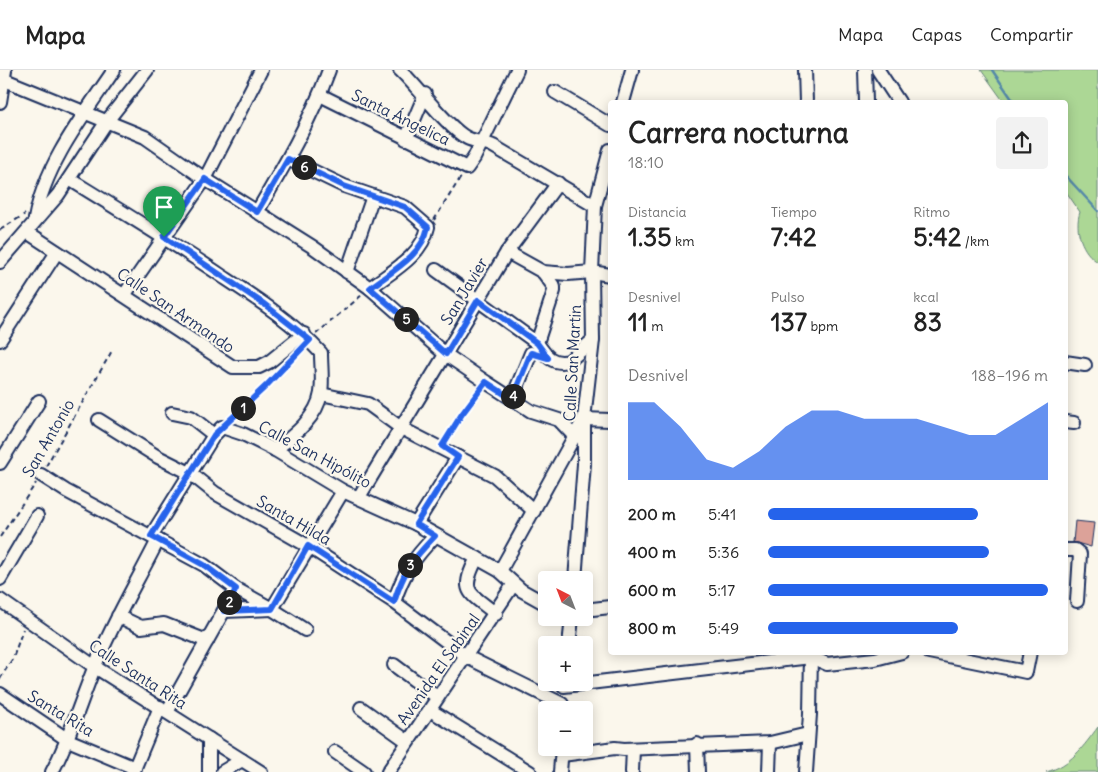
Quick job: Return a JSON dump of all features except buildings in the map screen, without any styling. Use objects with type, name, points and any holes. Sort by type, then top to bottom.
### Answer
[{"type":"street","points":[[31,226],[43,184],[85,112],[114,70]]},
{"type":"street","points":[[0,262],[58,194],[107,121],[147,70]]},
{"type":"street","points":[[125,294],[205,179],[261,70]]},
{"type":"street","points":[[257,212],[288,159],[320,95],[329,70]]},
{"type":"street","points":[[400,70],[425,94],[451,125],[468,138],[482,140],[595,206]]},
{"type":"street","points":[[467,168],[517,70]]},
{"type":"street","points":[[624,100],[632,70]]},
{"type":"street","points":[[805,70],[806,100]]},
{"type":"street","points":[[865,70],[866,100]]},
{"type":"street","points":[[878,70],[898,100]]},
{"type":"street","points":[[0,102],[3,76],[145,137],[370,288],[446,354],[486,382],[536,414],[559,420],[574,436]]},
{"type":"street","points":[[555,92],[608,124]]},
{"type":"street","points":[[406,139],[425,94]]},
{"type":"street","name":"Santa Ángelica","points":[[320,95],[467,168]]},
{"type":"street","name":"Calle San Martin","points":[[576,571],[584,464],[584,418],[592,340],[592,272],[595,206],[608,157]]},
{"type":"street","points":[[288,159],[344,186],[405,207],[428,227],[425,239],[417,252],[370,288]]},
{"type":"street","points":[[69,179],[164,237],[264,304],[307,337],[321,353],[321,394],[313,411],[299,432],[274,450]]},
{"type":"street","points":[[43,184],[58,194]]},
{"type":"street","name":"San Javier","points":[[359,498],[507,252],[558,184]]},
{"type":"street","points":[[347,272],[374,196]]},
{"type":"street","name":"Calle San Armando","points":[[31,226],[57,252],[125,294],[233,367],[259,367],[307,337]]},
{"type":"street","points":[[0,340],[57,252]]},
{"type":"street","points":[[507,252],[543,272],[568,274],[592,272],[608,275]]},
{"type":"street","points":[[436,270],[525,334],[534,348],[548,358],[562,363],[568,361],[592,340]]},
{"type":"street","points":[[512,399],[534,348],[554,291],[554,287],[543,272]]},
{"type":"street","points":[[1068,362],[1085,365]]},
{"type":"street","points":[[321,394],[368,404],[401,428],[442,446],[458,457],[495,476],[534,511]]},
{"type":"street","points":[[0,463],[39,401]]},
{"type":"street","name":"Calle San Hipólito","points":[[172,413],[190,417],[218,431],[244,434],[343,491],[416,524],[477,558],[500,571],[513,584],[538,599]]},
{"type":"street","points":[[500,571],[584,418],[608,420]]},
{"type":"street","name":"Santa Hilda","points":[[99,420],[158,457],[190,474],[215,493],[308,546],[394,602],[467,657],[551,701]]},
{"type":"street","points":[[52,772],[68,740],[95,667],[155,538],[190,474],[218,431]]},
{"type":"street","points":[[566,452],[584,464]]},
{"type":"street","points":[[416,524],[458,457]]},
{"type":"street","points":[[41,475],[66,491],[204,565],[236,589],[305,630]]},
{"type":"street","points":[[272,609],[308,546],[343,491]]},
{"type":"street","points":[[0,580],[37,516]]},
{"type":"street","points":[[394,602],[402,576],[417,555],[435,536]]},
{"type":"street","points":[[1068,550],[1075,550],[1080,554],[1078,601]]},
{"type":"street","points":[[477,558],[467,577],[467,588],[470,594],[496,614]]},
{"type":"street","name":"Avenida El Sabinal","points":[[393,770],[407,742],[496,614],[513,584]]},
{"type":"street","points":[[134,770],[164,710],[207,641],[236,589]]},
{"type":"street","name":"Calle Santa Rita","points":[[0,600],[95,667],[261,772]]},
{"type":"street","points":[[593,609],[608,607]]},
{"type":"street","points":[[224,611],[272,609]]},
{"type":"street","points":[[118,616],[141,626],[164,624],[207,641]]},
{"type":"street","points":[[593,681],[811,655],[827,664],[875,659],[890,655]]},
{"type":"street","points":[[806,772],[811,655]]},
{"type":"street","points":[[970,656],[1026,672],[1029,655]]},
{"type":"street","points":[[394,665],[438,697]]},
{"type":"street","name":"Santa Rita","points":[[0,694],[68,740],[134,770]]},
{"type":"street","points":[[361,708],[407,742]]},
{"type":"street","points":[[430,710],[530,772]]},
{"type":"street","points":[[593,749],[770,742],[808,734]]},
{"type":"street","points":[[209,739],[209,772]]},
{"type":"street","points":[[769,772],[770,742]]},
{"type":"street","points":[[697,744],[698,772]]},
{"type":"street","points":[[632,772],[633,748]]},
{"type":"street","points":[[335,752],[364,772]]},
{"type":"street","points":[[560,772],[562,756]]},
{"type":"street","points":[[222,772],[242,760]]},
{"type":"path","points":[[428,227],[439,215],[467,168]]},
{"type":"path","points":[[0,230],[37,206]]},
{"type":"path","points":[[307,337],[370,288]]},
{"type":"path","name":"San Antonio","points":[[0,537],[41,475],[113,349]]},
{"type":"path","points":[[218,431],[297,353]]},
{"type":"path","points":[[442,446],[462,414],[486,382]]},
{"type":"path","points":[[0,679],[13,658],[27,620]]},
{"type":"green space","points":[[981,70],[1098,70],[1098,262],[1092,258],[1084,247],[1078,226],[1080,212],[1068,194],[1068,100],[1003,100]]},
{"type":"green space","points":[[1098,727],[1098,772],[1046,772],[1062,765],[1076,754]]},
{"type":"waterway","points":[[992,70],[1013,100]]},
{"type":"waterway","points":[[1068,178],[1098,211]]},
{"type":"route","points":[[288,159],[344,186],[405,207],[428,227],[425,239],[417,252],[370,288],[446,354],[478,300],[537,343],[548,358],[531,353],[512,399],[486,382],[462,414],[442,446],[458,457],[416,524],[435,536],[417,555],[402,576],[394,602],[308,546],[272,609],[224,611],[236,589],[204,565],[151,536],[214,435],[266,386],[310,340],[264,304],[164,237],[205,179],[257,212],[288,159]]}]
